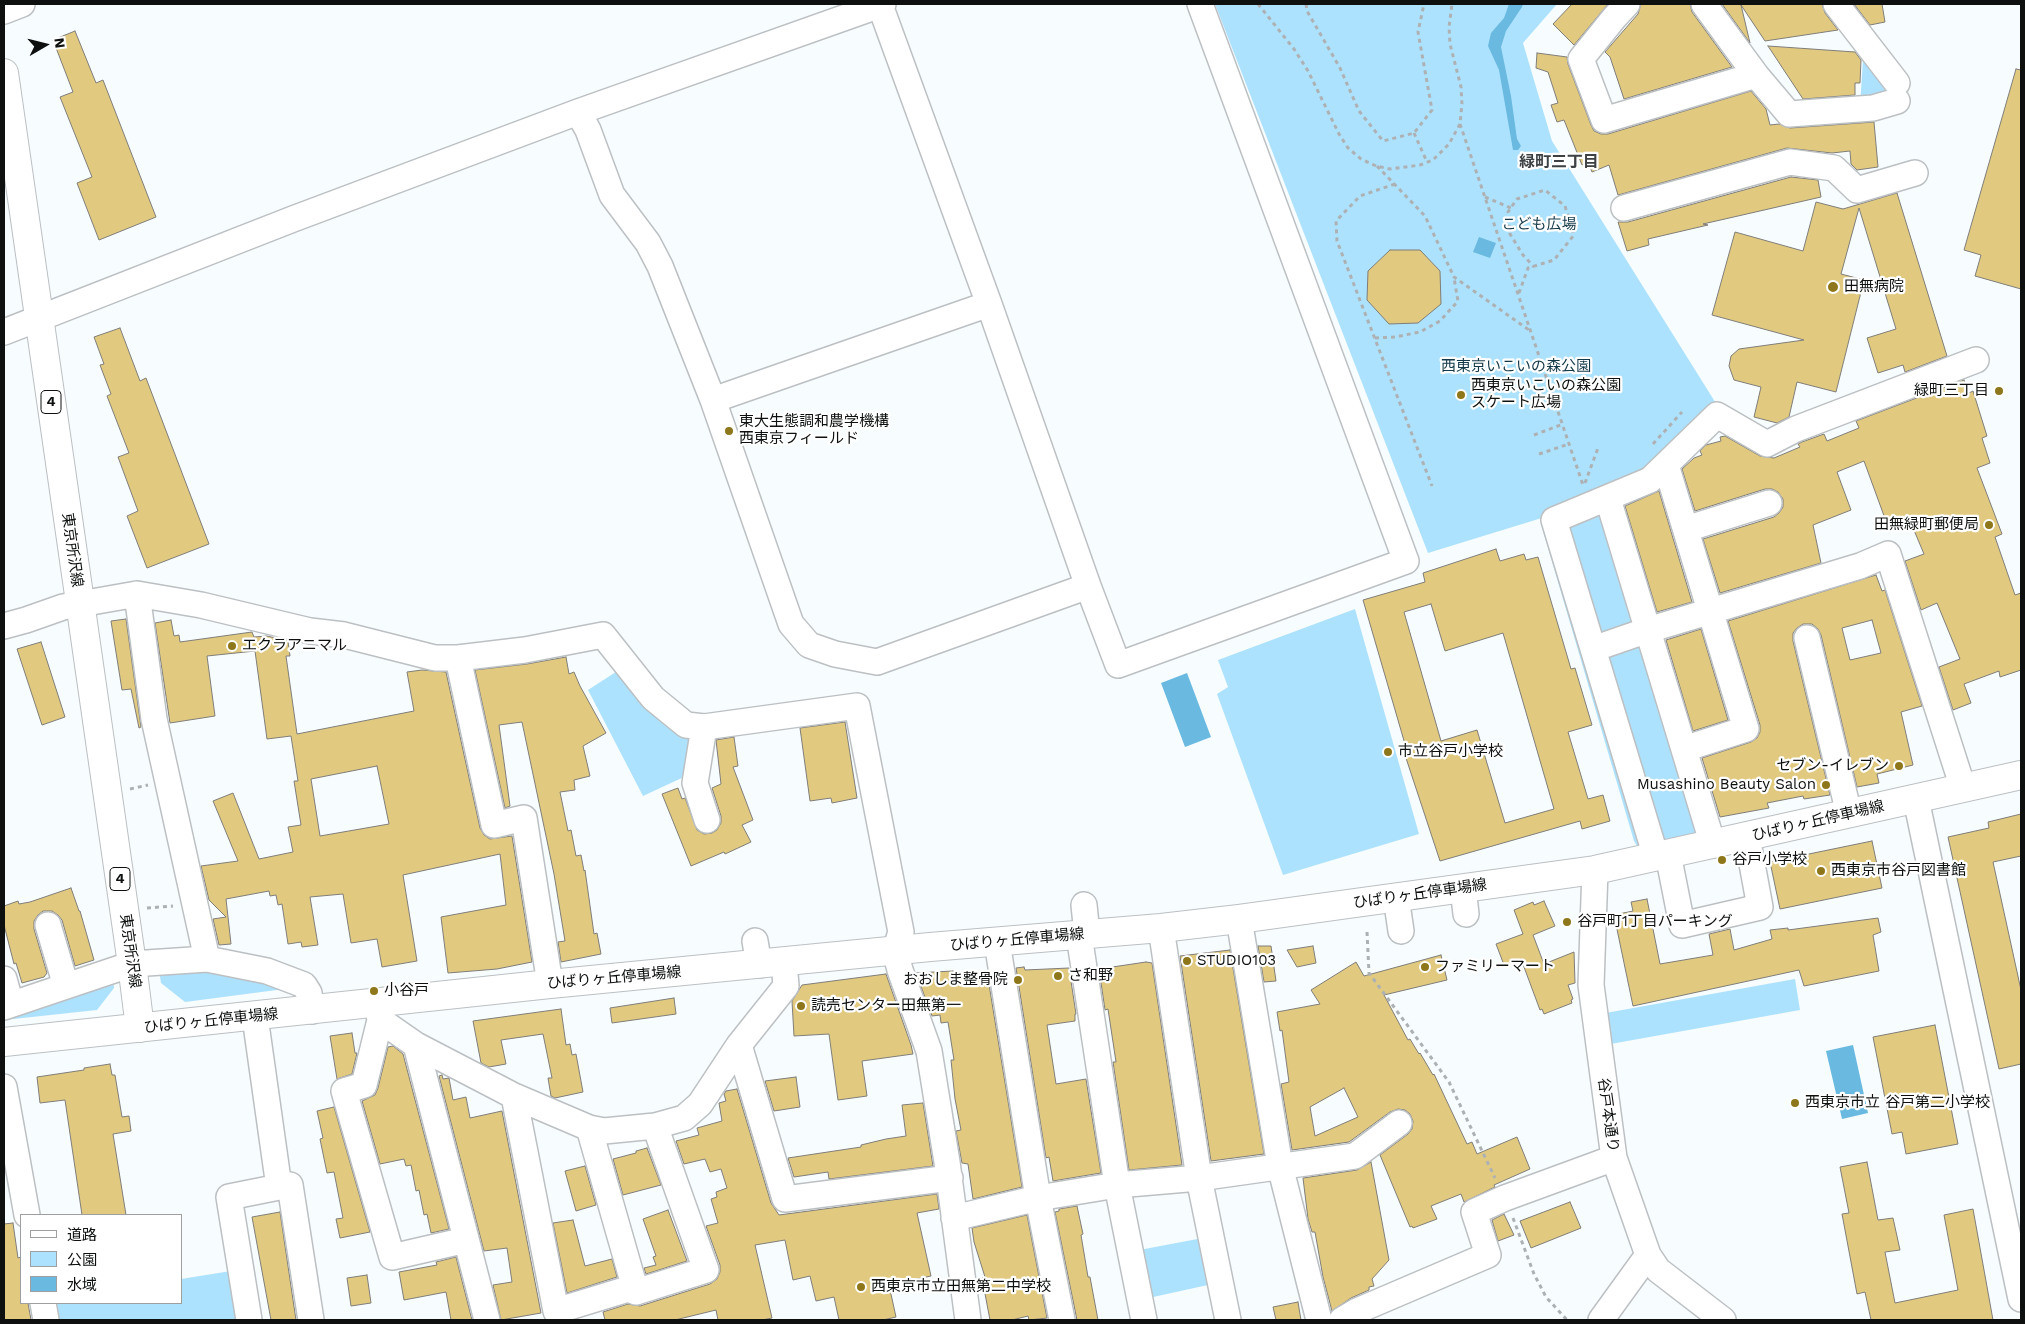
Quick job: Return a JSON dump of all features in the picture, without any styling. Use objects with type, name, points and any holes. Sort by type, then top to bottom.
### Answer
[{"type":"main road","name":"東京所沢線","points":[[4,72],[140,1028]]},
{"type":"main road","name":"ひばりヶ丘停車場線","points":[[4,1042],[312,1011],[378,1012],[550,984],[766,956],[896,951],[1161,928],[1396,897],[1464,901],[2021,775]]},
{"type":"street","points":[[4,11],[22,4]]},
{"type":"street","points":[[4,332],[293,219],[578,112],[881,4],[1118,666],[1406,561],[1200,4]]},
{"type":"street","points":[[1627,4],[1581,59],[1604,120],[1756,75]]},
{"type":"street","points":[[1704,4],[1756,75],[1789,114],[1873,108],[1897,92],[1836,4]]},
{"type":"street","points":[[578,112],[588,130],[612,195],[648,243],[660,266],[714,400],[791,624],[809,645],[835,654],[877,662],[1088,586]]},
{"type":"street","points":[[1624,208],[1790,162],[1834,168],[1857,190],[1915,174]]},
{"type":"street","points":[[714,400],[989,304]]},
{"type":"street","points":[[1747,837],[1760,906],[1682,925],[1662,856],[1592,649],[1554,520],[1595,492],[1650,480],[1658,456],[1717,415],[1766,444],[1796,429],[1976,360]]},
{"type":"street","points":[[1658,456],[1686,529],[1712,610],[1746,729],[1684,749]]},
{"type":"street","points":[[1595,492],[1648,630],[1713,844]]},
{"type":"street","points":[[1686,529],[1769,503]]},
{"type":"street","points":[[1592,649],[1712,610],[1860,566],[1888,554],[1964,788]]},
{"type":"street","points":[[137,594],[154,719],[207,959]]},
{"type":"street","points":[[4,626],[80,604],[137,594],[201,605],[310,631],[344,635],[435,658],[458,658],[525,650],[603,635],[653,698],[686,725],[704,727],[760,723],[857,706],[901,932],[896,951],[900,970],[929,1051],[950,1178],[968,1320]]},
{"type":"street","points":[[1808,638],[1849,814]]},
{"type":"street","points":[[458,658],[494,824],[524,818],[550,984]]},
{"type":"street","points":[[704,727],[695,783],[707,820]]},
{"type":"street","points":[[1916,799],[2021,1299]]},
{"type":"street","name":"谷戸本通り","points":[[1595,870],[1591,985],[1614,1158],[1648,1255],[1658,1270],[1723,1320]]},
{"type":"street","points":[[1396,897],[1401,931]]},
{"type":"street","points":[[1084,905],[1083,934],[1116,1185],[1144,1320]]},
{"type":"street","points":[[1239,919],[1280,1166],[1318,1320]]},
{"type":"street","points":[[48,925],[66,986]]},
{"type":"street","points":[[1161,928],[1199,1178],[1228,1320]]},
{"type":"street","points":[[997,942],[1038,1198],[1062,1320]]},
{"type":"street","points":[[378,1012],[416,1045],[514,1096],[589,1128],[604,1131],[655,1126],[684,1118],[700,1104],[739,1046],[786,986],[766,956]]},
{"type":"street","points":[[4,979],[7,1006],[132,964],[207,959],[267,971],[304,985],[309,993],[312,1011]]},
{"type":"street","points":[[378,1012],[364,1085],[344,1091],[392,1257],[466,1240]]},
{"type":"street","points":[[255,1017],[279,1187]]},
{"type":"street","points":[[416,1045],[487,1320]]},
{"type":"street","points":[[739,1046],[785,1199],[950,1178]]},
{"type":"street","points":[[4,1087],[27,1214]]},
{"type":"street","points":[[514,1096],[556,1311],[628,1289],[636,1292],[706,1270],[655,1126]]},
{"type":"street","points":[[954,1218],[1038,1198],[1116,1185],[1199,1178],[1355,1156],[1399,1123]]},
{"type":"street","points":[[589,1128],[636,1292]]},
{"type":"street","points":[[1342,1320],[1357,1311],[1488,1255],[1474,1212],[1505,1198],[1614,1158]]},
{"type":"street","points":[[249,1320],[229,1197],[290,1185],[311,1320]]},
{"type":"street","points":[[1601,1320],[1648,1255]]},
{"type":"street","points":[[43,1304],[46,1320]]},
{"type":"path","points":[[1258,4],[1308,71],[1338,134],[1348,148],[1361,159],[1376,166],[1390,169],[1420,165],[1433,160],[1449,144],[1460,124],[1461,87],[1450,44],[1449,27],[1452,4]]},
{"type":"path","points":[[1306,4],[1340,68],[1359,111],[1383,141],[1414,133],[1432,110],[1418,32],[1424,4]]},
{"type":"path","points":[[1460,124],[1584,486],[1595,492]]},
{"type":"path","points":[[1414,133],[1427,162]]},
{"type":"path","points":[[1374,338],[1395,337],[1420,332],[1440,321],[1458,301],[1454,277],[1425,216],[1376,166]]},
{"type":"path","points":[[1395,184],[1360,196],[1336,221],[1336,241],[1432,486]]},
{"type":"path","points":[[1519,293],[1528,268],[1554,260],[1574,235],[1565,206],[1544,190],[1517,199],[1508,212],[1510,234],[1522,255],[1534,266]]},
{"type":"path","points":[[1485,197],[1511,208]]},
{"type":"path","points":[[1454,277],[1530,331]]},
{"type":"path","points":[[1658,456],[1682,412]]},
{"type":"path","points":[[1534,434],[1562,424]]},
{"type":"path","points":[[1540,454],[1569,444]]},
{"type":"path","points":[[1584,486],[1598,448]]},
{"type":"path","points":[[1584,486],[1595,492]]},
{"type":"path","points":[[144,908],[195,904]]},
{"type":"path","points":[[1367,932],[1369,973],[1449,1082]]},
{"type":"green space","name":"西東京いこいの森公園","points":[[1215,4],[1557,4],[1523,43],[1552,141],[1717,405],[1647,477],[1545,517],[1428,553]]},
{"type":"green space","points":[[1864,45],[1895,99],[1860,106]]},
{"type":"green space","points":[[1608,499],[1713,845],[1645,859],[1634,841],[1541,524]]},
{"type":"green space","points":[[1355,609],[1419,834],[1283,875],[1217,694],[1228,687],[1218,660]]},
{"type":"green space","points":[[622,668],[696,729],[686,776],[643,796],[588,690]]},
{"type":"green space","points":[[195,968],[292,988],[185,1002],[161,983],[159,970]]},
{"type":"green space","points":[[113,978],[114,988],[97,1010],[4,1020],[4,1016]]},
{"type":"green space","points":[[1795,979],[1800,1010],[1605,1045],[1600,1014]]},
{"type":"green space","points":[[1208,1237],[1217,1283],[1144,1299],[1134,1251]]},
{"type":"green space","points":[[237,1270],[245,1320],[48,1320],[46,1304],[182,1304],[182,1279]]},
{"type":"water","points":[[1509,4],[1523,4],[1506,31],[1501,47],[1517,139],[1521,146],[1518,150],[1513,150],[1499,70],[1488,46],[1491,33],[1504,18]]},
{"type":"water","points":[[1479,237],[1496,243],[1490,258],[1473,252]]},
{"type":"water","points":[[1187,673],[1211,737],[1185,747],[1161,683]]},
{"type":"water","points":[[1853,1045],[1868,1113],[1842,1119],[1826,1051]]},
{"type":"building","points":[[1572,4],[1608,4],[1574,45],[1553,24]]},
{"type":"building","points":[[1641,4],[1690,4],[1692,12],[1732,67],[1624,99],[1610,57],[1605,52],[1638,14]]},
{"type":"building","points":[[1722,4],[1822,4],[1825,13],[1838,30],[1765,41],[1741,5],[1750,43]]},
{"type":"building","points":[[1854,4],[1882,4],[1885,22],[1870,25]]},
{"type":"building","points":[[75,31],[96,83],[103,80],[156,217],[99,240],[77,183],[92,177],[60,97],[73,92],[53,40]]},
{"type":"building","points":[[1768,46],[1855,52],[1861,60],[1860,83],[1855,83],[1855,95],[1803,99]]},
{"type":"building","points":[[1537,53],[1567,57],[1591,125],[1594,131],[1601,134],[1608,134],[1751,91],[1766,109],[1770,125],[1779,124],[1790,128],[1874,122],[1878,167],[1857,170],[1851,164],[1850,151],[1832,153],[1787,148],[1618,195],[1609,165],[1592,172],[1588,162],[1582,165],[1564,120],[1557,122],[1551,105],[1558,103],[1548,72],[1536,68]]},
{"type":"building","points":[[2016,69],[2021,70],[2021,289],[1975,276],[1981,255],[1964,250]]},
{"type":"building","points":[[1791,177],[1818,180],[1821,197],[1703,224],[1708,225],[1648,239],[1649,245],[1627,251],[1618,222],[1628,222]]},
{"type":"building","points":[[1897,193],[1947,356],[1905,372],[1903,365],[1878,373],[1867,338],[1896,329],[1859,208],[1841,274],[1864,280],[1836,392],[1797,382],[1789,417],[1777,423],[1754,417],[1761,387],[1734,380],[1729,366],[1731,356],[1739,349],[1804,340],[1712,315],[1735,232],[1803,251],[1816,202],[1843,209]]},
{"type":"building","points":[[1390,250],[1420,250],[1440,271],[1441,304],[1418,323],[1389,324],[1367,300],[1368,271]]},
{"type":"building","points":[[120,328],[140,381],[146,378],[209,544],[147,568],[127,516],[138,511],[118,457],[129,453],[107,396],[111,394],[100,365],[104,364],[94,337]]},
{"type":"building","points":[[1964,380],[1969,393],[1973,391],[1987,436],[1982,438],[1990,463],[1977,468],[2002,534],[1995,537],[2015,595],[2021,593],[2021,670],[2000,677],[1999,671],[1964,684],[1971,703],[1953,710],[1939,667],[1960,659],[1937,603],[1921,610],[1905,561],[1924,554],[1908,516],[1887,524],[1864,461],[1837,472],[1851,510],[1813,525],[1821,563],[1720,593],[1703,539],[1774,517],[1783,507],[1783,499],[1778,492],[1772,489],[1765,489],[1695,511],[1682,469],[1694,458],[1702,455],[1700,451],[1706,445],[1721,441],[1720,437],[1725,436],[1760,456],[1774,458],[1800,447],[1798,444],[1802,442],[1824,434],[1827,441],[1859,428],[1856,421]]},
{"type":"building","points":[[1659,491],[1692,602],[1657,612],[1625,506]]},
{"type":"building","points":[[1496,549],[1500,561],[1524,554],[1526,560],[1538,557],[1571,669],[1575,668],[1592,725],[1568,732],[1588,799],[1603,795],[1610,821],[1582,829],[1580,821],[1440,861],[1404,752],[1407,751],[1363,600],[1425,582],[1423,573]],"holes":[[[1431,604],[1445,651],[1503,633],[1554,809],[1505,823],[1477,730],[1441,741],[1404,612]]]},
{"type":"building","points":[[1876,575],[1882,591],[1885,590],[1922,706],[1901,712],[1913,765],[1877,774],[1879,783],[1857,787],[1821,635],[1812,624],[1803,624],[1793,633],[1793,641],[1830,795],[1804,799],[1803,796],[1767,803],[1769,808],[1720,817],[1702,758],[1751,742],[1757,738],[1760,732],[1760,725],[1728,621]],"holes":[[[1872,620],[1881,653],[1850,660],[1842,628]]]},
{"type":"building","points":[[126,619],[141,727],[139,728],[131,689],[122,690],[111,621]]},
{"type":"building","points":[[171,620],[174,636],[179,635],[180,642],[252,632],[254,637],[267,636],[288,641],[290,656],[286,656],[297,734],[414,711],[407,672],[422,670],[446,672],[480,828],[484,835],[490,839],[512,836],[532,962],[497,969],[448,973],[441,917],[506,905],[500,854],[403,875],[417,961],[382,967],[377,939],[351,943],[343,894],[310,897],[318,945],[302,947],[301,942],[288,944],[282,904],[278,905],[276,895],[270,896],[269,891],[226,899],[231,944],[219,945],[213,919],[226,917],[209,900],[201,866],[238,861],[213,801],[233,793],[259,859],[293,852],[288,827],[301,825],[294,781],[298,781],[291,736],[267,739],[255,651],[207,656],[215,716],[170,723],[155,623]],"holes":[[[377,766],[389,824],[320,836],[311,779]]]},
{"type":"building","points":[[1701,629],[1728,720],[1693,731],[1666,640]]},
{"type":"building","points":[[41,642],[65,717],[42,725],[17,649]]},
{"type":"building","points":[[566,657],[569,674],[574,672],[606,733],[583,746],[590,776],[574,780],[575,790],[560,792],[568,831],[571,830],[576,856],[581,855],[585,870],[594,934],[597,933],[601,954],[561,962],[558,942],[565,941],[554,874],[522,722],[499,725],[510,806],[505,808],[475,670]]},
{"type":"building","points":[[845,722],[857,798],[832,803],[831,798],[810,801],[800,728]]},
{"type":"building","points":[[734,737],[738,766],[733,767],[753,820],[742,825],[751,842],[691,866],[662,794],[678,788],[682,799],[685,798],[697,830],[704,834],[717,830],[721,823],[721,816],[712,788],[721,784],[716,740]]},
{"type":"building","points":[[2021,814],[2021,856],[1993,862],[2021,990],[2021,1064],[1999,1069],[1948,837],[1989,828],[1988,822]]},
{"type":"building","points":[[1872,841],[1882,888],[1780,909],[1770,862]]},
{"type":"building","points":[[71,888],[80,911],[94,960],[75,966],[62,920],[52,911],[43,911],[34,921],[34,929],[47,973],[44,977],[22,983],[16,963],[14,964],[4,925],[4,906],[18,901],[19,904],[30,902]]},
{"type":"building","points":[[1647,899],[1660,964],[1713,955],[1709,934],[1730,929],[1734,950],[1772,939],[1770,930],[1788,928],[1788,930],[1878,918],[1881,932],[1873,935],[1879,971],[1804,986],[1799,970],[1633,1006],[1614,915],[1633,911],[1631,902]]},
{"type":"building","points":[[1544,901],[1555,926],[1533,935],[1544,964],[1574,952],[1575,983],[1568,985],[1573,999],[1571,1000],[1572,1003],[1544,1014],[1542,1009],[1540,1010],[1521,959],[1504,965],[1496,944],[1523,934],[1514,910],[1533,902],[1534,905]]},
{"type":"building","points":[[1258,946],[1271,946],[1276,981],[1264,982]]},
{"type":"building","points":[[1313,946],[1316,963],[1297,967],[1287,950]]},
{"type":"building","points":[[1230,950],[1264,1154],[1211,1161],[1180,956]]},
{"type":"building","points":[[1441,955],[1447,980],[1384,995],[1408,1040],[1410,1039],[1434,1074],[1467,1144],[1472,1142],[1477,1154],[1517,1137],[1530,1169],[1494,1185],[1495,1187],[1464,1202],[1461,1194],[1431,1206],[1437,1219],[1413,1228],[1412,1226],[1410,1227],[1380,1155],[1412,1129],[1413,1121],[1410,1114],[1405,1110],[1398,1109],[1390,1112],[1349,1142],[1292,1150],[1281,1084],[1289,1082],[1282,1030],[1280,1031],[1277,1012],[1320,1004],[1311,990],[1356,962],[1364,976]],"holes":[[[1344,1088],[1358,1117],[1315,1136],[1310,1107]]]},
{"type":"building","points":[[1146,962],[1152,963],[1182,1165],[1129,1170],[1113,1062],[1116,1062],[1108,1009],[1105,1010],[1099,969]]},
{"type":"building","points":[[1024,967],[1025,970],[1069,968],[1076,1014],[1075,1021],[1047,1025],[1056,1084],[1086,1079],[1101,1173],[1053,1181],[1049,1157],[1046,1158],[1016,968]]},
{"type":"building","points":[[953,971],[953,977],[987,972],[1022,1187],[973,1199],[968,1164],[962,1163],[956,1131],[961,1130],[955,1099],[951,1060],[954,1060],[948,1022],[941,1023],[940,1015],[932,1016],[916,973]]},
{"type":"building","points":[[886,974],[913,1054],[862,1061],[867,1096],[838,1100],[829,1034],[794,1036],[792,1001],[802,985]]},
{"type":"building","points":[[674,998],[676,1014],[612,1023],[610,1008]]},
{"type":"building","points":[[561,1009],[566,1045],[570,1044],[572,1055],[576,1054],[583,1092],[555,1098],[551,1096],[548,1078],[552,1078],[543,1034],[501,1040],[506,1064],[489,1067],[481,1063],[473,1021]]},
{"type":"building","points":[[1935,1025],[1958,1144],[1906,1154],[1902,1132],[1892,1134],[1873,1037]]},
{"type":"building","points":[[352,1033],[355,1053],[357,1053],[352,1074],[337,1079],[330,1036]]},
{"type":"building","points":[[393,1046],[403,1054],[449,1229],[431,1233],[427,1214],[424,1215],[419,1190],[416,1191],[411,1165],[406,1166],[404,1159],[380,1164],[362,1101],[375,1095],[388,1047]]},
{"type":"building","points":[[110,1064],[112,1075],[115,1075],[122,1117],[129,1116],[131,1131],[113,1134],[126,1214],[82,1214],[65,1100],[40,1103],[37,1077],[84,1070],[84,1068]]},
{"type":"building","points":[[442,1075],[443,1079],[449,1078],[453,1100],[466,1097],[470,1118],[502,1111],[541,1313],[501,1320],[493,1285],[512,1282],[507,1248],[484,1251],[439,1076]]},
{"type":"building","points":[[796,1077],[800,1107],[774,1111],[765,1081]]},
{"type":"building","points":[[737,1089],[771,1203],[779,1215],[937,1194],[939,1209],[917,1213],[931,1276],[889,1285],[896,1317],[883,1320],[839,1320],[834,1297],[816,1301],[810,1276],[793,1280],[785,1240],[755,1245],[772,1318],[762,1320],[718,1320],[716,1310],[675,1320],[605,1320],[603,1312],[628,1304],[640,1306],[710,1284],[717,1279],[720,1265],[706,1226],[718,1223],[711,1199],[717,1197],[716,1192],[727,1188],[721,1169],[710,1172],[705,1159],[684,1164],[676,1141],[699,1135],[697,1128],[722,1121],[719,1103],[726,1101],[724,1094],[726,1091]]},
{"type":"building","points":[[923,1103],[933,1166],[829,1179],[828,1172],[794,1177],[788,1158],[861,1147],[861,1145],[906,1136],[902,1105]]},
{"type":"building","points":[[334,1107],[370,1232],[340,1238],[336,1219],[343,1218],[334,1172],[327,1173],[320,1139],[323,1138],[317,1111]]},
{"type":"building","points":[[647,1148],[661,1185],[623,1195],[613,1159]]},
{"type":"building","points":[[1371,1162],[1389,1260],[1372,1279],[1374,1286],[1369,1287],[1369,1290],[1351,1298],[1332,1311],[1323,1277],[1315,1232],[1312,1232],[1308,1219],[1303,1178],[1357,1170]]},
{"type":"building","points":[[1867,1162],[1878,1220],[1893,1218],[1900,1250],[1885,1252],[1895,1303],[1958,1290],[1944,1215],[1973,1209],[1993,1320],[1871,1320],[1865,1292],[1857,1294],[1842,1214],[1849,1213],[1840,1167]]},
{"type":"building","points":[[585,1166],[596,1205],[576,1211],[565,1171]]},
{"type":"building","points":[[1570,1202],[1581,1228],[1531,1248],[1520,1221]]},
{"type":"building","points":[[1077,1206],[1083,1234],[1081,1235],[1088,1277],[1090,1277],[1098,1320],[1077,1320],[1055,1212],[1059,1211],[1059,1209]]},
{"type":"building","points":[[668,1210],[687,1261],[646,1274],[644,1268],[656,1265],[653,1257],[656,1256],[643,1219]]},
{"type":"building","points":[[280,1212],[296,1320],[271,1320],[252,1217]]},
{"type":"building","points":[[1504,1214],[1514,1235],[1498,1241],[1492,1220]]},
{"type":"building","points":[[1027,1215],[1047,1318],[1029,1320],[1028,1316],[1012,1320],[990,1320],[982,1278],[985,1277],[974,1242],[972,1228]]},
{"type":"building","points":[[573,1220],[585,1266],[612,1259],[617,1277],[567,1293],[553,1223]]},
{"type":"building","points":[[13,1223],[18,1258],[20,1257],[20,1304],[28,1304],[31,1320],[4,1320],[4,1224]]},
{"type":"building","points":[[456,1257],[472,1320],[451,1320],[446,1292],[404,1300],[399,1272],[437,1265],[436,1262]]},
{"type":"building","points":[[367,1275],[371,1303],[351,1306],[347,1278]]},
{"type":"building","points":[[1298,1302],[1301,1320],[1276,1320],[1273,1307]]},
{"type":"place","name":"田無病院","points":[[1833,287]]},
{"type":"place","name":"緑町三丁目","points":[[1999,391]]},
{"type":"place","name":"西東京いこいの森公園 スケート広場","points":[[1461,395]]},
{"type":"place","name":"東大生態調和農学機構 西東京フィールド","points":[[729,431]]},
{"type":"place","name":"田無緑町郵便局","points":[[1989,525]]},
{"type":"place","name":"エクラアニマル","points":[[232,646]]},
{"type":"place","name":"市立谷戸小学校","points":[[1388,752]]},
{"type":"place","name":"セブン-イレブン","points":[[1899,766]]},
{"type":"place","name":"Musashino Beauty Salon","points":[[1826,785]]},
{"type":"place","name":"谷戸小学校","points":[[1722,860]]},
{"type":"place","name":"西東京市谷戸図書館","points":[[1821,871]]},
{"type":"place","name":"谷戸町1丁目パーキング","points":[[1567,922]]},
{"type":"place","name":"STUDIO103","points":[[1187,961]]},
{"type":"place","name":"ファミリーマート","points":[[1425,967]]},
{"type":"place","name":"さ和野","points":[[1058,976]]},
{"type":"place","name":"おおしま整骨院","points":[[1018,980]]},
{"type":"place","name":"小谷戸","points":[[374,991]]},
{"type":"place","name":"読売センター田無第一","points":[[801,1006]]},
{"type":"place","name":"西東京市立 谷戸第二小学校","points":[[1795,1103]]},
{"type":"place","name":"西東京市立田無第二中学校","points":[[861,1287]]},
{"type":"district","name":"緑町三丁目","points":[[1559,162]]},
{"type":"park label","name":"こども広場","points":[[1539,225]]}]
